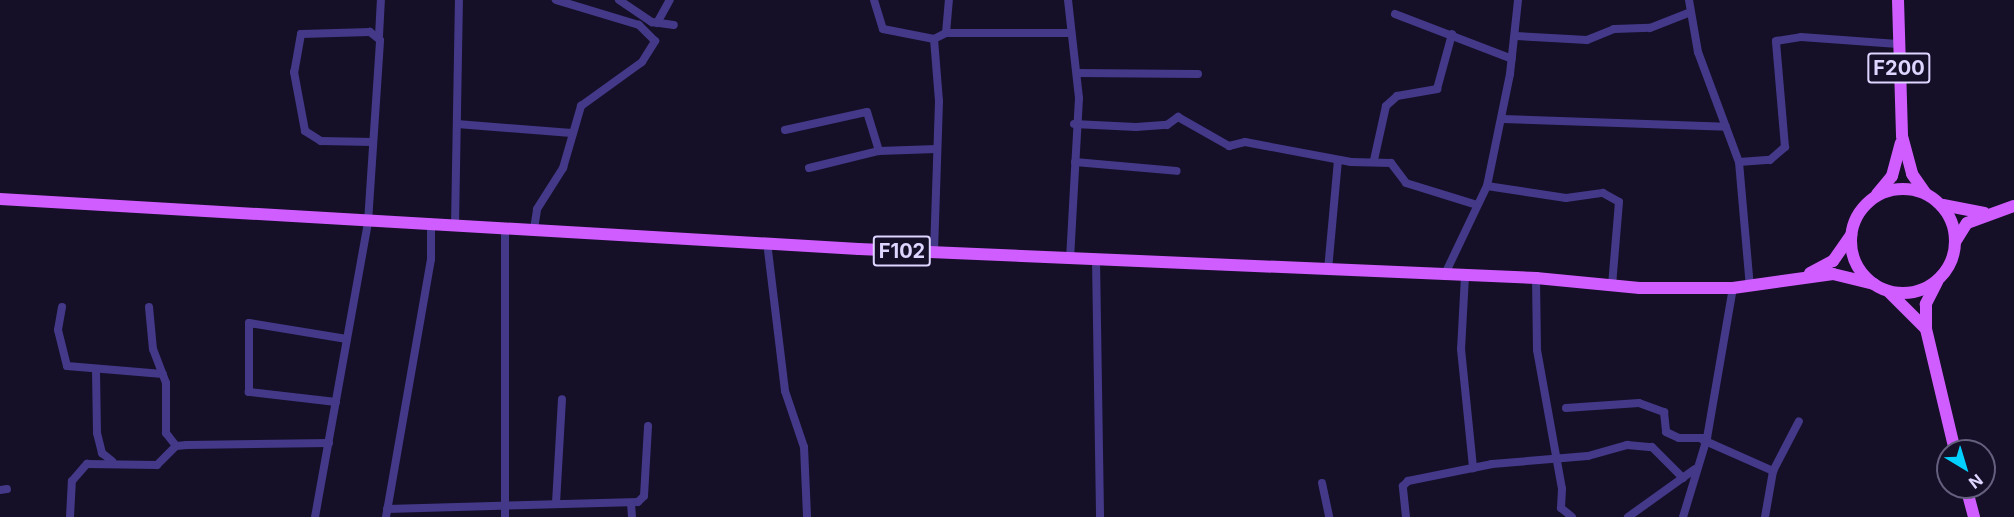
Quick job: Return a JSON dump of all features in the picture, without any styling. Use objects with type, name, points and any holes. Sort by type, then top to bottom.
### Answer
[{"type":"main road","name":"F200","points":[[1898,0],[1902,136],[1912,174],[1926,194]]},
{"type":"main road","name":"F200","points":[[1874,198],[1894,171],[1902,136]]},
{"type":"main road","points":[[1926,329],[1856,262],[1852,235],[1856,220],[1874,198],[1900,190],[1926,194],[1939,203],[1962,212],[1991,213]]},
{"type":"main road","name":"F102","points":[[0,199],[368,222],[934,252],[1444,276],[1536,278],[1612,286],[1733,288],[1804,276],[1840,274],[1880,287]]},
{"type":"main road","points":[[1939,203],[1951,221],[1955,243]]},
{"type":"main road","points":[[1952,439],[1926,329],[1928,297],[1967,223],[2014,206]]},
{"type":"main road","name":"F102","points":[[1804,276],[1833,261],[1852,235]]},
{"type":"main road","points":[[1880,287],[1914,291],[1939,278]]},
{"type":"main road","points":[[1969,499],[1974,517]]},
{"type":"street","points":[[315,517],[368,222],[381,0]]},
{"type":"street","points":[[454,226],[459,0]]},
{"type":"street","points":[[534,229],[537,209],[562,168],[581,106],[642,62],[655,41],[639,25],[555,0]]},
{"type":"street","points":[[619,0],[657,23],[674,25]]},
{"type":"street","points":[[657,23],[670,0]]},
{"type":"street","points":[[874,0],[883,29],[934,39],[946,33],[1068,33]]},
{"type":"street","points":[[946,33],[949,0]]},
{"type":"street","points":[[1068,0],[1068,33],[1077,73],[1074,124],[1076,162],[1070,257]]},
{"type":"street","points":[[1444,276],[1487,186],[1502,119],[1516,36],[1518,0]]},
{"type":"street","points":[[1689,0],[1688,12],[1738,162],[1750,286]]},
{"type":"street","points":[[1516,36],[1587,40],[1614,28],[1650,28],[1688,12]]},
{"type":"street","points":[[1395,14],[1512,59]]},
{"type":"street","points":[[373,142],[311,138],[305,130],[294,57],[296,39],[307,32],[379,36]]},
{"type":"street","points":[[1374,160],[1386,106],[1397,96],[1437,89],[1452,34]]},
{"type":"street","points":[[1738,162],[1770,160],[1785,147],[1776,41],[1801,37],[1898,44]]},
{"type":"street","points":[[934,39],[939,100],[934,252]]},
{"type":"street","points":[[1077,73],[1198,74]]},
{"type":"street","points":[[784,130],[867,112],[879,151]]},
{"type":"street","points":[[1074,124],[1136,127],[1167,125],[1178,117],[1229,146],[1245,142],[1338,160],[1374,160],[1390,163],[1406,183],[1477,205]]},
{"type":"street","points":[[1502,119],[1726,127]]},
{"type":"street","points":[[457,124],[572,133]]},
{"type":"street","points":[[809,168],[879,151],[936,149]]},
{"type":"street","points":[[1328,270],[1338,160]]},
{"type":"street","points":[[1076,162],[1177,171]]},
{"type":"street","points":[[1487,186],[1566,198],[1604,193],[1619,202],[1612,286]]},
{"type":"street","points":[[431,225],[430,258],[387,513],[506,502],[631,503],[644,496],[648,426]]},
{"type":"street","points":[[505,228],[505,517]]},
{"type":"street","points":[[766,242],[785,392],[804,447],[807,517]]},
{"type":"street","points":[[1096,259],[1100,517]]},
{"type":"street","points":[[1465,276],[1461,349],[1473,468]]},
{"type":"street","points":[[1536,278],[1536,350],[1557,460],[1561,508],[1572,517]]},
{"type":"street","points":[[1683,517],[1705,439],[1733,288]]},
{"type":"street","points":[[62,307],[58,330],[65,363],[96,370],[162,374]]},
{"type":"street","points":[[149,307],[151,341],[162,374],[166,433],[176,446]]},
{"type":"street","points":[[336,402],[249,393],[249,323],[347,339]]},
{"type":"street","points":[[96,370],[97,433],[102,453],[114,462]]},
{"type":"street","points":[[556,503],[562,399]]},
{"type":"street","points":[[1566,408],[1639,403],[1664,412],[1666,432],[1678,438],[1705,439],[1773,471]]},
{"type":"street","points":[[1765,517],[1773,471],[1799,421]]},
{"type":"street","points":[[70,517],[72,481],[78,467],[114,462],[157,465],[176,446],[329,442]]},
{"type":"street","points":[[1406,517],[1404,483],[1473,468],[1557,460],[1644,443],[1683,478]]},
{"type":"street","points":[[1628,517],[1695,469]]},
{"type":"street","points":[[1322,483],[1329,517]]},
{"type":"street","points":[[631,503],[632,517]]}]
